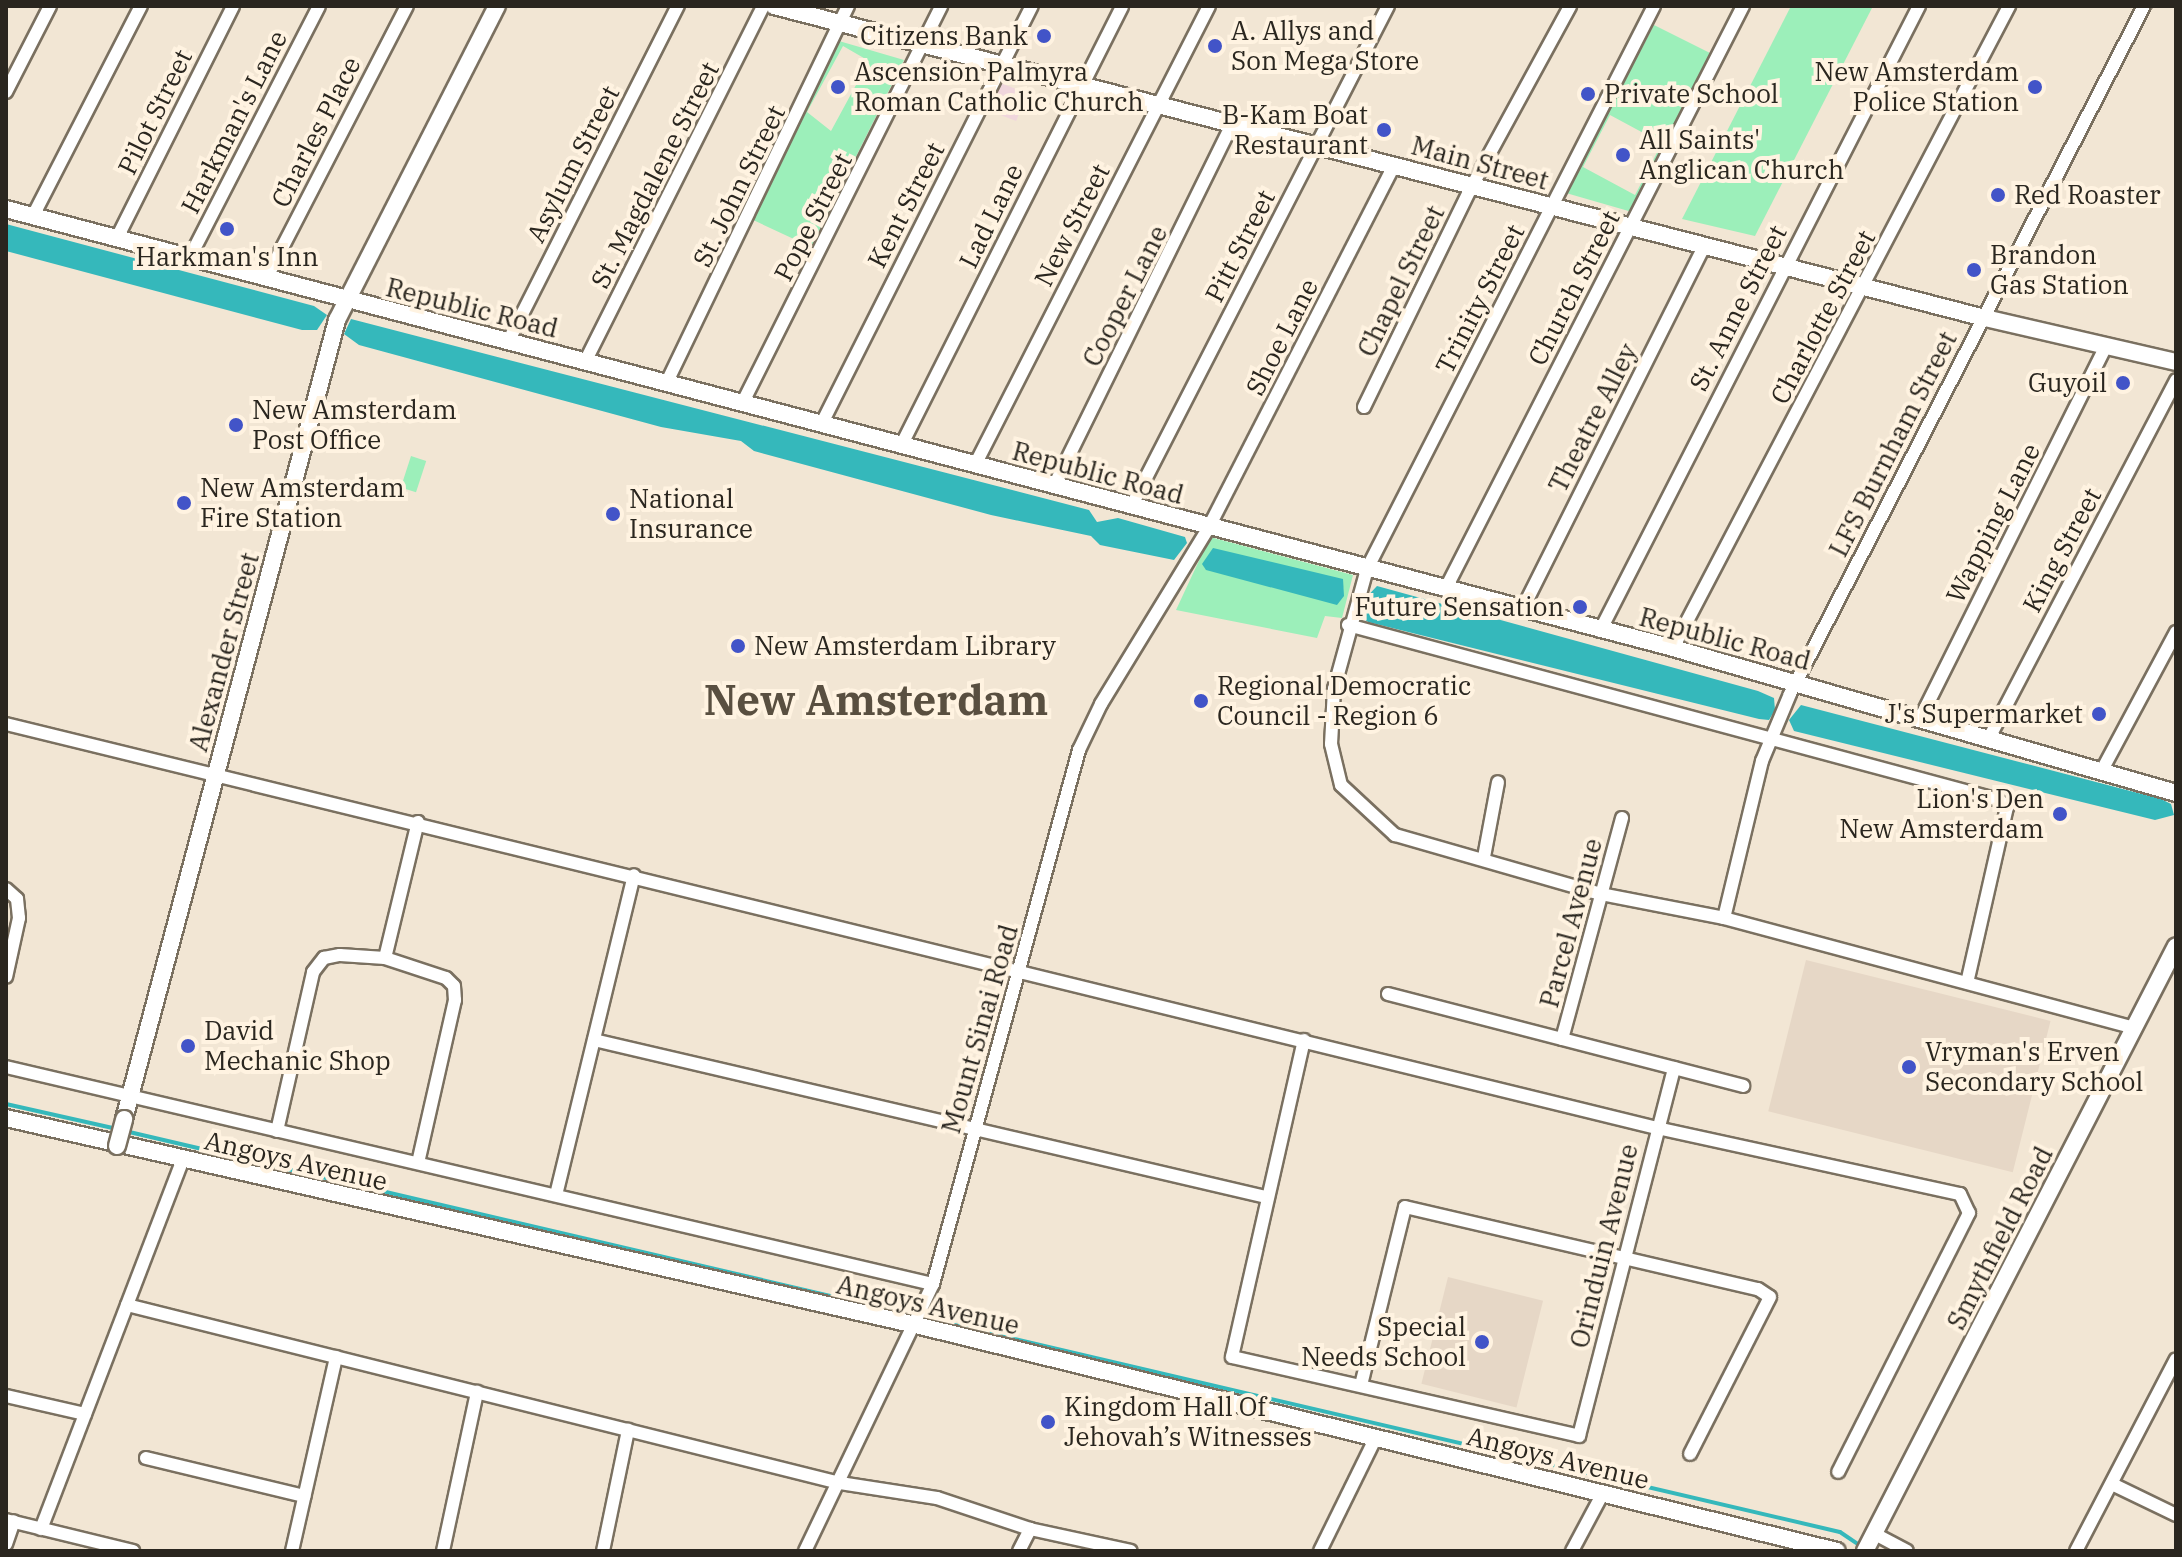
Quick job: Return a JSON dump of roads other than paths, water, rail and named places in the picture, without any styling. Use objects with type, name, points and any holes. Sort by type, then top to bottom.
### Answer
[{"type":"street","points":[[6,92],[50,6]]},
{"type":"street","points":[[33,216],[141,6]]},
{"type":"street","name":"Pilot Street","points":[[117,238],[233,6]]},
{"type":"street","name":"Harkman's Lane","points":[[189,259],[319,6]]},
{"type":"street","name":"Charles Place","points":[[266,279],[407,6]]},
{"type":"street","name":"Alexander Street","points":[[116,1144],[346,300],[497,6]]},
{"type":"street","name":"Asylum Street","points":[[508,342],[678,6]]},
{"type":"street","name":"St. Magdalene Street","points":[[585,362],[763,6]]},
{"type":"street","name":"Main Street","points":[[774,6],[1981,317],[2176,362]]},
{"type":"street","name":"St. John Street","points":[[666,384],[848,6]]},
{"type":"street","name":"Pope Street","points":[[742,404],[941,6]]},
{"type":"street","name":"Kent Street","points":[[821,425],[1032,6]]},
{"type":"street","name":"Lad Lane","points":[[901,446],[1122,6]]},
{"type":"street","name":"New Street","points":[[975,465],[1209,6]]},
{"type":"street","name":"Pitt Street","points":[[1131,507],[1388,6]]},
{"type":"street","name":"Chapel Street","points":[[1364,407],[1472,186],[1570,6]]},
{"type":"street","name":"Trinity Street","points":[[1654,6],[1367,569],[1348,625],[1334,689],[1331,744],[1341,785],[1355,804],[1395,835],[1484,857],[1601,894],[1724,918],[2134,1028]]},
{"type":"street","name":"Church Street","points":[[1445,590],[1743,6]]},
{"type":"street","name":"St. Anne Street","points":[[1600,631],[1783,266],[1919,6]]},
{"type":"street","name":"Charlotte Street","points":[[1673,648],[2009,6]]},
{"type":"street","name":"LFS Burnham Street","points":[[1724,918],[1772,736],[1796,683],[1981,317],[2144,6]]},
{"type":"street","name":"Cooper Lane","points":[[1054,486],[1232,124]]},
{"type":"street","name":"Shoe Lane","points":[[1209,527],[1394,166]]},
{"type":"street","name":"Republic Road","points":[[6,209],[1673,648],[2176,793]]},
{"type":"street","name":"Theatre Alley","points":[[1522,610],[1704,246]]},
{"type":"street","name":"Wapping Lane","points":[[1919,721],[2106,346]]},
{"type":"street","name":"King Street","points":[[1988,740],[2176,380]]},
{"type":"street","name":"Mount Sinai Road","points":[[805,1551],[933,1284],[1079,750],[1101,704],[1209,527]]},
{"type":"street","points":[[1348,625],[1772,736],[1999,800],[2007,807],[1967,983]]},
{"type":"street","points":[[2101,772],[2176,632]]},
{"type":"street","points":[[6,724],[418,822],[1657,1128],[1960,1194],[1968,1202],[1969,1213],[1838,1472]]},
{"type":"street","points":[[1484,857],[1498,782]]},
{"type":"street","name":"Parcel Avenue","points":[[1562,1039],[1622,818]]},
{"type":"street","points":[[385,958],[418,822]]},
{"type":"street","points":[[556,1195],[634,875]]},
{"type":"street","points":[[6,889],[17,899],[19,918],[6,977]]},
{"type":"street","name":"Smythfield Road","points":[[1865,1551],[2176,946]]},
{"type":"street","points":[[277,1131],[313,972],[332,956],[385,958],[446,978],[454,986],[455,1000],[418,1163]]},
{"type":"street","points":[[1388,994],[1743,1086]]},
{"type":"street","points":[[594,1040],[1266,1197]]},
{"type":"street","points":[[1304,1040],[1232,1357],[1361,1385],[1405,1207],[1758,1289],[1770,1297],[1690,1454]]},
{"type":"street","points":[[6,1067],[129,1099],[418,1163],[933,1284]]},
{"type":"street","name":"Orinduin Avenue","points":[[1361,1385],[1579,1436],[1674,1068]]},
{"type":"street","name":"Angoys Avenue","points":[[6,1118],[917,1322],[1375,1439],[1837,1551]]},
{"type":"street","points":[[41,1529],[183,1160]]},
{"type":"street","points":[[127,1305],[840,1483],[937,1498],[1030,1529],[1131,1551]]},
{"type":"street","points":[[292,1551],[336,1357]]},
{"type":"street","points":[[2076,1551],[2176,1359]]},
{"type":"street","points":[[443,1551],[477,1392]]},
{"type":"street","points":[[6,1396],[85,1414]]},
{"type":"street","points":[[603,1551],[628,1430]]},
{"type":"street","points":[[1320,1551],[1375,1439]]},
{"type":"street","points":[[146,1458],[304,1496]]},
{"type":"street","points":[[2112,1484],[2176,1515]]},
{"type":"street","points":[[1572,1551],[1603,1493]]},
{"type":"street","points":[[6,1544],[10,1520],[133,1551]]},
{"type":"street","points":[[1019,1551],[1030,1529]]},
{"type":"street","points":[[1875,1534],[1907,1551]]},
{"type":"water","points":[[6,224],[314,306],[327,315],[317,330],[302,330],[6,251]]},
{"type":"water","points":[[351,319],[1089,510],[1097,522],[1118,518],[1185,537],[1187,543],[1174,560],[1100,545],[1091,536],[991,515],[754,451],[741,441],[661,427],[359,345],[344,334]]},
{"type":"water","points":[[1213,548],[1343,579],[1344,596],[1337,605],[1206,570],[1202,564]]},
{"type":"water","points":[[1377,586],[1758,691],[1774,698],[1775,710],[1769,720],[1759,719],[1368,622],[1362,617],[1361,603]]},
{"type":"water","points":[[1801,705],[2161,799],[2171,804],[2174,815],[2155,820],[1794,731],[1789,720]]},
{"type":"waterway","points":[[6,1104],[117,1129]]},
{"type":"waterway","points":[[125,1131],[1840,1532],[1862,1547]]},
{"type":"place","name":"Citizens Bank","points":[[1044,36]]},
{"type":"place","name":"A. Allys and Son Mega Store","points":[[1215,46]]},
{"type":"place","name":"Ascension Palmyra Roman Catholic Church","points":[[838,87]]},
{"type":"place","name":"New Amsterdam Police Station","points":[[2035,87]]},
{"type":"place","name":"Private School","points":[[1588,94]]},
{"type":"place","name":"B-Kam Boat Restaurant","points":[[1384,130]]},
{"type":"place","name":"All Saints' Anglican Church","points":[[1623,155]]},
{"type":"place","name":"Red Roaster","points":[[1998,195]]},
{"type":"place","name":"Harkman's Inn","points":[[227,229]]},
{"type":"place","name":"Brandon Gas Station","points":[[1974,270]]},
{"type":"place","name":"Guyoil","points":[[2123,383]]},
{"type":"place","name":"New Amsterdam Post Office","points":[[236,425]]},
{"type":"place","name":"New Amsterdam Fire Station","points":[[184,503]]},
{"type":"place","name":"National Insurance","points":[[613,514]]},
{"type":"place","name":"Future Sensation","points":[[1580,607]]},
{"type":"place","name":"New Amsterdam Library","points":[[738,646]]},
{"type":"place","name":"Regional Democratic Council - Region 6","points":[[1201,701]]},
{"type":"place","name":"J's Supermarket","points":[[2099,714]]},
{"type":"place","name":"Lion's Den New Amsterdam","points":[[2060,814]]},
{"type":"place","name":"David Mechanic Shop","points":[[188,1046]]},
{"type":"place","name":"Vryman's Erven Secondary School","points":[[1909,1067]]},
{"type":"place","name":"Special Needs School","points":[[1482,1342]]},
{"type":"place","name":"Kingdom Hall Of Jehovah’s Witnesses","points":[[1048,1422]]},
{"type":"district","name":"New Amsterdam","points":[[876,700]]}]
